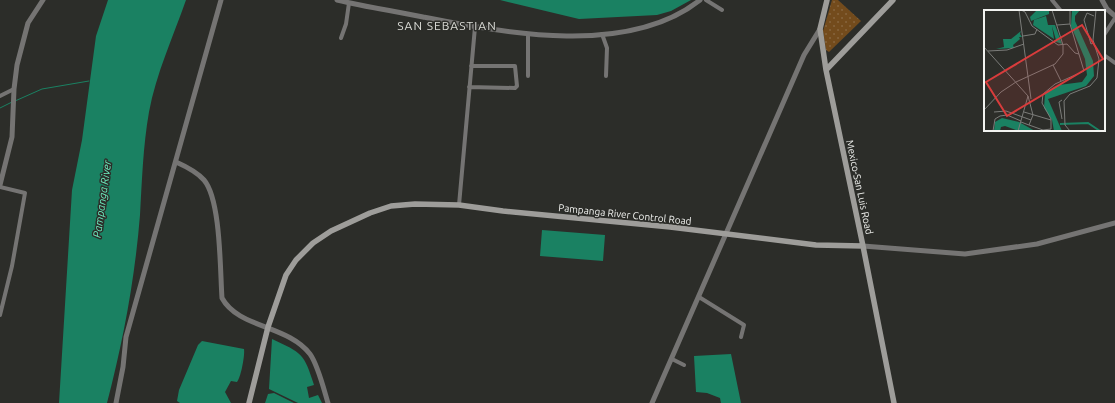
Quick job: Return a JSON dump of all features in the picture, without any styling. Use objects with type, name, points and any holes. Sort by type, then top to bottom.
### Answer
[{"type":"main road","points":[[820,29],[828,0]]},
{"type":"main road","points":[[826,70],[893,0]]},
{"type":"main road","name":"Mexico-San Luis Road","points":[[820,29],[826,70],[894,403]]},
{"type":"main road","name":"Pampanga River Control Road","points":[[249,403],[268,327],[286,275],[296,260],[313,243],[325,235],[348,222],[391,206],[415,204],[459,205],[816,245],[863,246]]},
{"type":"street","points":[[0,315],[12,266],[25,193],[0,186],[12,136],[14,88],[17,65],[28,23],[44,0]]},
{"type":"street","points":[[116,403],[123,367],[126,337],[221,0]]},
{"type":"street","points":[[337,0],[475,27],[528,34],[602,34],[628,30],[671,18],[689,9],[700,0]]},
{"type":"street","points":[[706,0],[722,10]]},
{"type":"street","points":[[1052,0],[1060,10]]},
{"type":"street","points":[[1102,0],[1107,9],[1115,17],[1105,33]]},
{"type":"street","points":[[341,38],[346,24],[349,3]]},
{"type":"street","points":[[459,205],[475,27]]},
{"type":"street","points":[[652,403],[804,55],[820,29]]},
{"type":"street","points":[[528,34],[528,76]]},
{"type":"street","points":[[602,34],[607,48],[606,76]]},
{"type":"street","points":[[1105,56],[1115,63]]},
{"type":"street","points":[[469,87],[512,88],[516,86],[515,66],[471,66]]},
{"type":"street","points":[[0,96],[14,88]]},
{"type":"street","points":[[176,162],[204,181],[209,191],[215,209],[218,230],[222,298],[227,307],[246,318],[285,334],[300,344],[311,355],[328,403]]},
{"type":"street","name":"Pampanga River Control Road","points":[[863,246],[965,254],[1037,244],[1115,223]]},
{"type":"street","points":[[699,297],[744,325],[741,337]]},
{"type":"street","points":[[672,359],[684,365]]},
{"type":"shaded area","points":[[832,0],[838,0],[861,21],[829,52],[826,50],[823,31]]},
{"type":"water","name":"Pampanga River","points":[[108,0],[186,0],[160,70],[149,112],[144,151],[138,239],[132,286],[107,403],[59,403],[72,190],[82,140],[96,36]]},
{"type":"water","points":[[500,0],[691,0],[671,11],[657,15],[579,19]]},
{"type":"water","points":[[542,230],[605,235],[603,261],[540,256]]},
{"type":"water","points":[[272,339],[296,351],[304,360],[314,385],[307,387],[309,398],[318,395],[322,403],[298,403],[269,389]]},
{"type":"water","points":[[202,341],[244,349],[240,376],[237,382],[231,381],[225,392],[231,403],[180,403],[177,401],[179,390],[198,345]]},
{"type":"water","points":[[731,354],[741,403],[721,403],[720,398],[707,393],[696,392],[694,356]]},
{"type":"water","points":[[274,393],[294,403],[265,403],[268,394]]},
{"type":"waterway","points":[[15,101],[42,89],[89,81]]},
{"type":"waterway","points":[[0,108],[12,102]]},
{"type":"district","name":"SAN SEBASTIAN","points":[[447,26]]}]
